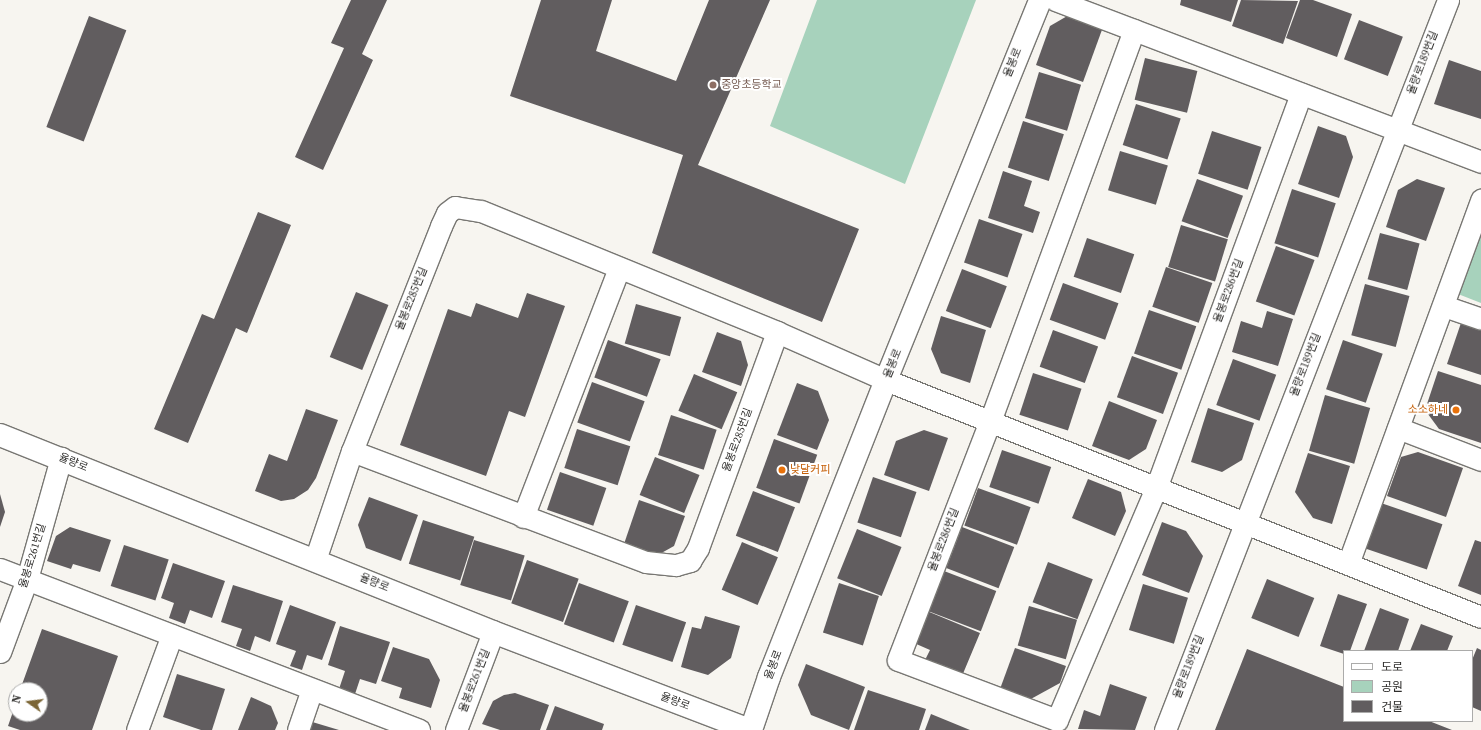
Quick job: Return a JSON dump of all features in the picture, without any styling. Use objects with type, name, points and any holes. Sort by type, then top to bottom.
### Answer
[{"type":"street","name":"율봉로","points":[[750,730],[769,677],[886,380],[1040,0]]},
{"type":"street","points":[[1055,0],[1481,162]]},
{"type":"street","name":"율량로189번길","points":[[1165,730],[1448,0]]},
{"type":"street","name":"율봉로286번길","points":[[1134,30],[990,421],[898,660],[1057,720],[1156,488],[1301,94]]},
{"type":"street","points":[[1348,564],[1444,306],[1481,200]]},
{"type":"street","name":"율봉로285번길","points":[[315,560],[352,451],[441,226],[447,213],[455,207],[480,211],[777,332],[886,380]]},
{"type":"street","points":[[352,451],[524,517],[619,268]]},
{"type":"street","points":[[1444,306],[1481,319]]},
{"type":"street","name":"율봉로285번길","points":[[524,517],[646,562],[676,565],[690,561],[698,548],[777,332]]},
{"type":"street","points":[[886,380],[1481,617]]},
{"type":"street","points":[[1398,428],[1481,460]]},
{"type":"street","name":"율량로","points":[[0,435],[61,458],[493,632],[750,730]]},
{"type":"street","name":"율봉로261번길","points":[[0,652],[27,579],[61,458]]},
{"type":"street","points":[[0,569],[419,730]]},
{"type":"street","name":"율봉로261번길","points":[[456,730],[493,632]]},
{"type":"street","points":[[137,730],[172,635]]},
{"type":"street","points":[[298,730],[312,689]]},
{"type":"green space","points":[[817,0],[976,0],[905,184],[770,126]]},
{"type":"green space","points":[[1481,231],[1481,303],[1458,294]]},
{"type":"building","points":[[351,0],[387,0],[362,54],[373,60],[323,170],[295,157],[344,48],[331,43]]},
{"type":"building","name":"중앙초등학교","points":[[541,0],[612,0],[596,51],[676,81],[709,0],[770,0],[698,165],[859,229],[822,322],[652,253],[683,155],[510,96]]},
{"type":"building","points":[[1181,0],[1238,0],[1231,22],[1180,5]]},
{"type":"building","points":[[1241,0],[1298,1],[1283,44],[1232,26]]},
{"type":"building","points":[[1300,0],[1313,0],[1352,14],[1337,57],[1286,38]]},
{"type":"building","points":[[1069,15],[1103,27],[1083,82],[1036,65],[1050,26]]},
{"type":"building","points":[[89,16],[126,30],[84,141],[46,127]]},
{"type":"building","points":[[1359,20],[1403,37],[1388,76],[1344,59]]},
{"type":"building","points":[[1145,58],[1197,71],[1187,113],[1135,100]]},
{"type":"building","points":[[1449,60],[1481,71],[1481,119],[1434,104]]},
{"type":"building","points":[[1039,72],[1081,85],[1067,131],[1025,118]]},
{"type":"building","points":[[1136,104],[1181,119],[1167,159],[1123,145]]},
{"type":"building","points":[[1023,121],[1064,134],[1049,181],[1008,168]]},
{"type":"building","points":[[1318,126],[1346,136],[1353,157],[1339,198],[1298,184]]},
{"type":"building","points":[[1212,131],[1261,147],[1248,190],[1198,174]]},
{"type":"building","points":[[1120,151],[1168,166],[1156,205],[1108,190]]},
{"type":"building","points":[[1003,171],[1032,181],[1024,206],[1040,212],[1033,233],[988,218]]},
{"type":"building","points":[[1197,179],[1243,196],[1228,238],[1182,221]]},
{"type":"building","points":[[1417,179],[1445,188],[1426,241],[1386,227],[1398,190]]},
{"type":"building","points":[[1292,189],[1336,203],[1318,257],[1274,243]]},
{"type":"building","points":[[258,212],[291,225],[247,333],[236,328],[188,443],[154,429],[202,314],[214,319]]},
{"type":"building","points":[[979,219],[1022,234],[1008,277],[964,262]]},
{"type":"building","points":[[1181,225],[1228,239],[1215,281],[1168,267]]},
{"type":"building","points":[[1380,233],[1420,244],[1407,290],[1368,279]]},
{"type":"building","points":[[1087,238],[1134,254],[1121,293],[1074,277]]},
{"type":"building","points":[[1276,246],[1315,260],[1294,315],[1256,301]]},
{"type":"building","points":[[1166,267],[1212,283],[1199,323],[1152,307]]},
{"type":"building","points":[[962,269],[1007,286],[991,328],[946,311]]},
{"type":"building","points":[[1063,283],[1118,303],[1105,340],[1050,320]]},
{"type":"building","points":[[1365,284],[1409,296],[1396,347],[1351,335]]},
{"type":"building","points":[[356,292],[388,305],[362,370],[330,357]]},
{"type":"building","points":[[527,293],[565,306],[525,417],[509,411],[486,476],[400,445],[448,309],[471,317],[476,303],[518,318]]},
{"type":"building","points":[[636,304],[681,317],[670,356],[625,343]]},
{"type":"building","points":[[1149,310],[1196,326],[1181,370],[1134,353]]},
{"type":"building","points":[[1267,311],[1293,319],[1278,366],[1232,352],[1241,321],[1262,328]]},
{"type":"building","points":[[941,316],[986,330],[970,383],[941,373],[931,349]]},
{"type":"building","points":[[1462,320],[1481,327],[1481,375],[1447,364]]},
{"type":"building","points":[[1053,330],[1098,346],[1085,383],[1040,367]]},
{"type":"building","points":[[717,332],[741,341],[748,365],[741,386],[702,372]]},
{"type":"building","points":[[608,340],[661,359],[647,397],[594,378]]},
{"type":"building","points":[[1343,340],[1383,354],[1366,403],[1326,389]]},
{"type":"building","points":[[1132,356],[1178,373],[1163,414],[1117,397]]},
{"type":"building","points":[[1233,359],[1276,375],[1259,421],[1216,405]]},
{"type":"building","points":[[1438,371],[1481,385],[1481,443],[1439,429],[1425,410]]},
{"type":"building","points":[[1033,373],[1082,389],[1068,431],[1019,415]]},
{"type":"building","points":[[694,374],[737,392],[722,429],[678,411]]},
{"type":"building","points":[[592,382],[645,401],[630,442],[577,422]]},
{"type":"building","points":[[797,383],[818,391],[829,420],[817,450],[777,435]]},
{"type":"building","points":[[1325,395],[1370,408],[1354,464],[1309,451]]},
{"type":"building","points":[[1109,401],[1157,420],[1146,449],[1129,460],[1092,446]]},
{"type":"building","points":[[1208,408],[1254,423],[1242,460],[1222,472],[1191,462]]},
{"type":"building","points":[[306,409],[338,420],[316,478],[308,490],[294,499],[281,501],[255,491],[269,454],[287,461]]},
{"type":"building","points":[[671,415],[717,430],[704,470],[658,455]]},
{"type":"building","points":[[577,429],[630,446],[618,485],[564,468]]},
{"type":"building","points":[[924,430],[948,438],[929,491],[884,475],[896,441]]},
{"type":"building","points":[[774,439],[817,455],[799,504],[756,488]]},
{"type":"building","points":[[1002,450],[1051,467],[1038,504],[989,487]]},
{"type":"building","points":[[1418,452],[1463,468],[1446,517],[1387,496],[1401,457]]},
{"type":"building","points":[[1308,453],[1350,466],[1332,524],[1313,518],[1295,492]]},
{"type":"building","points":[[655,457],[700,475],[684,513],[640,495]]},
{"type":"building","points":[[560,472],[606,488],[593,526],[547,510]]},
{"type":"building","points":[[873,477],[916,492],[901,537],[857,522]]},
{"type":"building","points":[[1088,479],[1121,492],[1126,511],[1115,536],[1072,518]]},
{"type":"building","points":[[978,488],[1031,507],[1017,545],[964,526]]},
{"type":"building","points":[[753,491],[795,507],[778,552],[736,536]]},
{"type":"building","points":[[0,494],[5,512],[0,527]]},
{"type":"building","points":[[369,497],[418,515],[401,561],[366,548],[358,525]]},
{"type":"building","points":[[639,500],[685,516],[674,546],[656,556],[624,544]]},
{"type":"building","points":[[1381,503],[1442,524],[1427,570],[1365,548]]},
{"type":"building","points":[[423,520],[474,537],[460,580],[409,564]]},
{"type":"building","points":[[1162,522],[1186,531],[1203,556],[1189,593],[1142,575]]},
{"type":"building","points":[[70,527],[111,540],[100,572],[73,564],[71,569],[47,561],[56,536]]},
{"type":"building","points":[[962,527],[1014,547],[999,588],[946,568]]},
{"type":"building","points":[[857,529],[902,547],[882,596],[837,578]]},
{"type":"building","points":[[474,540],[525,555],[511,600],[460,585]]},
{"type":"building","points":[[1475,540],[1481,542],[1481,595],[1458,586]]},
{"type":"building","points":[[742,542],[778,557],[758,605],[722,590]]},
{"type":"building","points":[[124,545],[169,560],[155,600],[111,586]]},
{"type":"building","points":[[527,560],[579,579],[563,622],[511,603]]},
{"type":"building","points":[[1048,562],[1093,579],[1077,619],[1033,602]]},
{"type":"building","points":[[173,563],[225,581],[212,618],[190,610],[185,624],[169,618],[174,603],[161,598]]},
{"type":"building","points":[[944,571],[996,591],[981,631],[929,611]]},
{"type":"building","points":[[1267,579],[1314,598],[1299,637],[1251,618]]},
{"type":"building","points":[[579,583],[629,601],[614,642],[564,624]]},
{"type":"building","points":[[839,583],[879,596],[863,645],[823,632]]},
{"type":"building","points":[[1143,584],[1188,598],[1174,644],[1129,630]]},
{"type":"building","points":[[233,585],[283,601],[270,642],[255,636],[250,651],[236,646],[242,629],[221,622]]},
{"type":"building","points":[[1338,594],[1367,604],[1350,650],[1343,650],[1343,654],[1320,646]]},
{"type":"building","points":[[290,605],[336,622],[322,660],[307,655],[302,670],[290,666],[296,651],[276,644]]},
{"type":"building","points":[[636,605],[686,622],[672,662],[622,645]]},
{"type":"building","points":[[1029,606],[1077,620],[1066,659],[1018,645]]},
{"type":"building","points":[[1380,608],[1409,619],[1398,650],[1364,650]]},
{"type":"building","points":[[927,611],[980,633],[962,676],[925,660],[930,650],[914,643]]},
{"type":"building","points":[[705,616],[740,626],[731,658],[708,675],[681,667],[692,627],[701,629]]},
{"type":"building","points":[[1421,624],[1453,636],[1447,650],[1410,650]]},
{"type":"building","points":[[340,626],[390,642],[376,684],[360,679],[355,694],[339,689],[345,671],[328,665]]},
{"type":"building","points":[[42,629],[118,656],[92,730],[20,730],[8,726],[9,722],[48,722],[48,682],[23,682]]},
{"type":"building","points":[[393,647],[429,659],[440,680],[431,708],[399,698],[402,688],[381,681]]},
{"type":"building","points":[[1015,648],[1066,666],[1060,683],[1029,700],[1000,689]]},
{"type":"building","points":[[1477,648],[1481,650],[1481,711],[1473,707],[1473,658]]},
{"type":"building","points":[[1247,649],[1343,687],[1343,722],[1432,722],[1452,730],[1215,730]]},
{"type":"building","points":[[806,664],[865,687],[849,730],[811,715],[798,685]]},
{"type":"building","points":[[177,674],[225,689],[212,730],[201,730],[163,717]]},
{"type":"building","points":[[1110,684],[1147,697],[1135,730],[1078,729],[1084,710],[1100,716]]},
{"type":"building","points":[[868,690],[926,709],[919,730],[854,730]]},
{"type":"building","points":[[515,693],[549,705],[540,730],[500,730],[482,724],[493,701],[504,695]]},
{"type":"building","points":[[251,697],[271,706],[278,723],[275,730],[238,730]]},
{"type":"building","points":[[555,706],[604,724],[602,730],[546,730]]},
{"type":"building","points":[[931,714],[970,730],[925,730]]},
{"type":"building","points":[[309,721],[339,730],[307,730]]},
{"type":"place","name":"중앙초등학교","points":[[713,85]]},
{"type":"place","name":"소소하네","points":[[1456,410]]},
{"type":"place","name":"낮달커피","points":[[782,470]]}]
